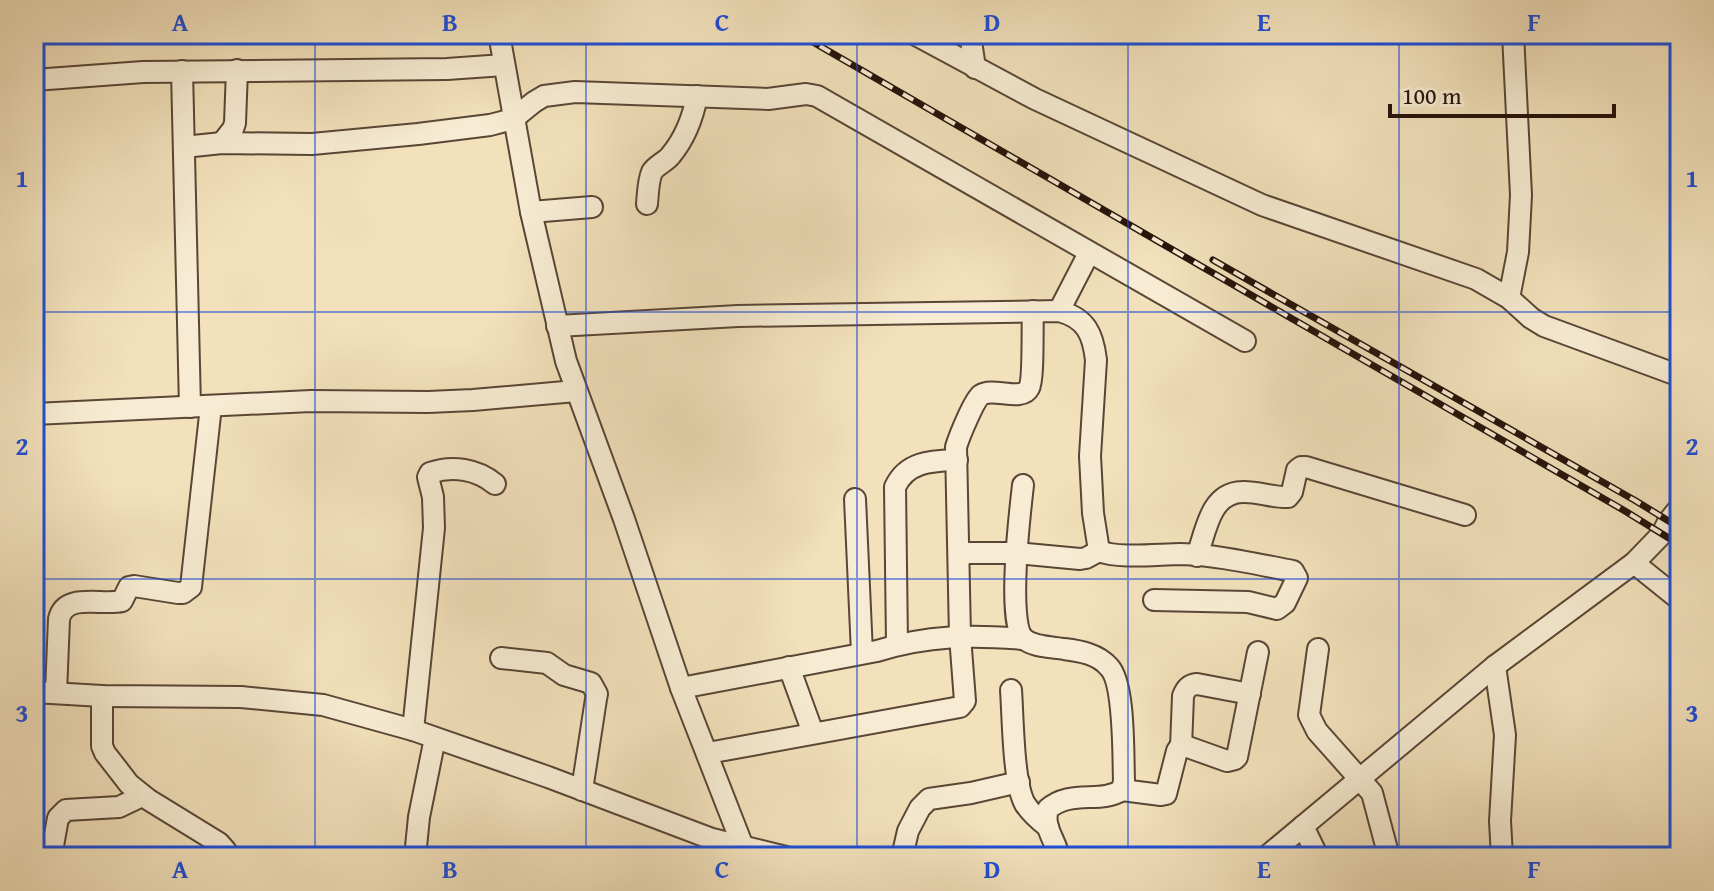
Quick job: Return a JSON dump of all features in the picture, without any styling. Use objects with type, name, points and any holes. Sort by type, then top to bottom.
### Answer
[{"type":"street","points":[[499,34],[531,212],[566,361],[681,688],[745,852]]},
{"type":"street","points":[[914,34],[1035,99],[1262,205],[1476,279],[1509,298],[1544,326],[1680,376]]},
{"type":"street","points":[[970,34],[975,68]]},
{"type":"street","points":[[1509,298],[1518,252],[1521,195],[1513,34]]},
{"type":"street","points":[[34,80],[143,72],[447,69],[504,65]]},
{"type":"street","points":[[222,143],[233,129],[237,116],[237,70]]},
{"type":"street","points":[[182,71],[190,407]]},
{"type":"street","points":[[184,147],[222,143],[284,145],[362,140],[490,125],[513,119],[544,96],[575,92],[768,99],[806,94],[817,96],[1245,341]]},
{"type":"street","points":[[647,204],[651,175],[682,138],[697,96]]},
{"type":"street","points":[[531,212],[592,207]]},
{"type":"street","points":[[1059,311],[1089,253]]},
{"type":"street","points":[[708,753],[960,707],[965,701],[960,636],[958,440],[979,397],[990,392],[1021,394],[1031,385],[1033,311]]},
{"type":"street","points":[[557,326],[738,316],[1067,313],[1087,327],[1094,345],[1096,360],[1090,456],[1099,551]]},
{"type":"street","points":[[34,414],[311,401],[428,402],[576,391]]},
{"type":"street","points":[[56,693],[59,619],[64,607],[122,601],[129,587],[134,586],[178,593],[191,587],[211,406]]},
{"type":"street","points":[[897,644],[895,487],[912,467],[922,463],[957,460]]},
{"type":"street","points":[[1197,556],[1215,505],[1224,497],[1243,492],[1288,497],[1297,470],[1301,467],[1465,515]]},
{"type":"street","points":[[413,730],[434,528],[433,497],[428,477],[436,471],[456,469],[479,474],[495,484]]},
{"type":"street","points":[[1023,485],[1016,553],[1019,632],[1030,643],[1100,658],[1114,672],[1120,697],[1122,790]]},
{"type":"street","points":[[855,499],[862,653]]},
{"type":"street","points":[[1266,857],[1495,666],[1634,563],[1662,534],[1680,507]]},
{"type":"street","points":[[959,560],[966,553],[1016,553],[1080,559],[1099,551],[1197,556],[1293,571],[1297,578],[1285,603],[1277,609],[1248,602],[1154,600]]},
{"type":"street","points":[[1634,563],[1680,600]]},
{"type":"street","points":[[681,688],[897,644],[960,636],[1024,639]]},
{"type":"street","points":[[1318,649],[1309,715],[1317,731],[1375,798],[1389,857]]},
{"type":"street","points":[[1181,747],[1227,761],[1235,759],[1258,652]]},
{"type":"street","points":[[501,658],[547,663],[564,675],[591,683],[595,689],[582,790]]},
{"type":"street","points":[[1495,666],[1505,735],[1500,821],[1502,857]]},
{"type":"street","points":[[789,667],[813,733]]},
{"type":"street","points":[[1059,857],[1046,813],[1057,802],[1114,794],[1122,790],[1166,794],[1177,751],[1181,747],[1183,696],[1190,685],[1250,694]]},
{"type":"street","points":[[1011,690],[1019,782],[1026,806],[1048,827]]},
{"type":"street","points":[[34,692],[241,697],[323,705],[413,730],[745,852],[786,857]]},
{"type":"street","points":[[102,696],[102,746],[105,753],[142,796],[219,843],[226,851],[226,857]]},
{"type":"street","points":[[415,857],[419,817],[435,738]]},
{"type":"street","points":[[902,857],[908,831],[920,808],[929,799],[1019,782]]},
{"type":"street","points":[[51,857],[58,818],[66,810],[119,807],[142,796]]},
{"type":"street","points":[[1303,826],[1318,857]]},
{"type":"railway","points":[[799,34],[1680,545]]},
{"type":"railway","points":[[1213,260],[1680,528]]}]
